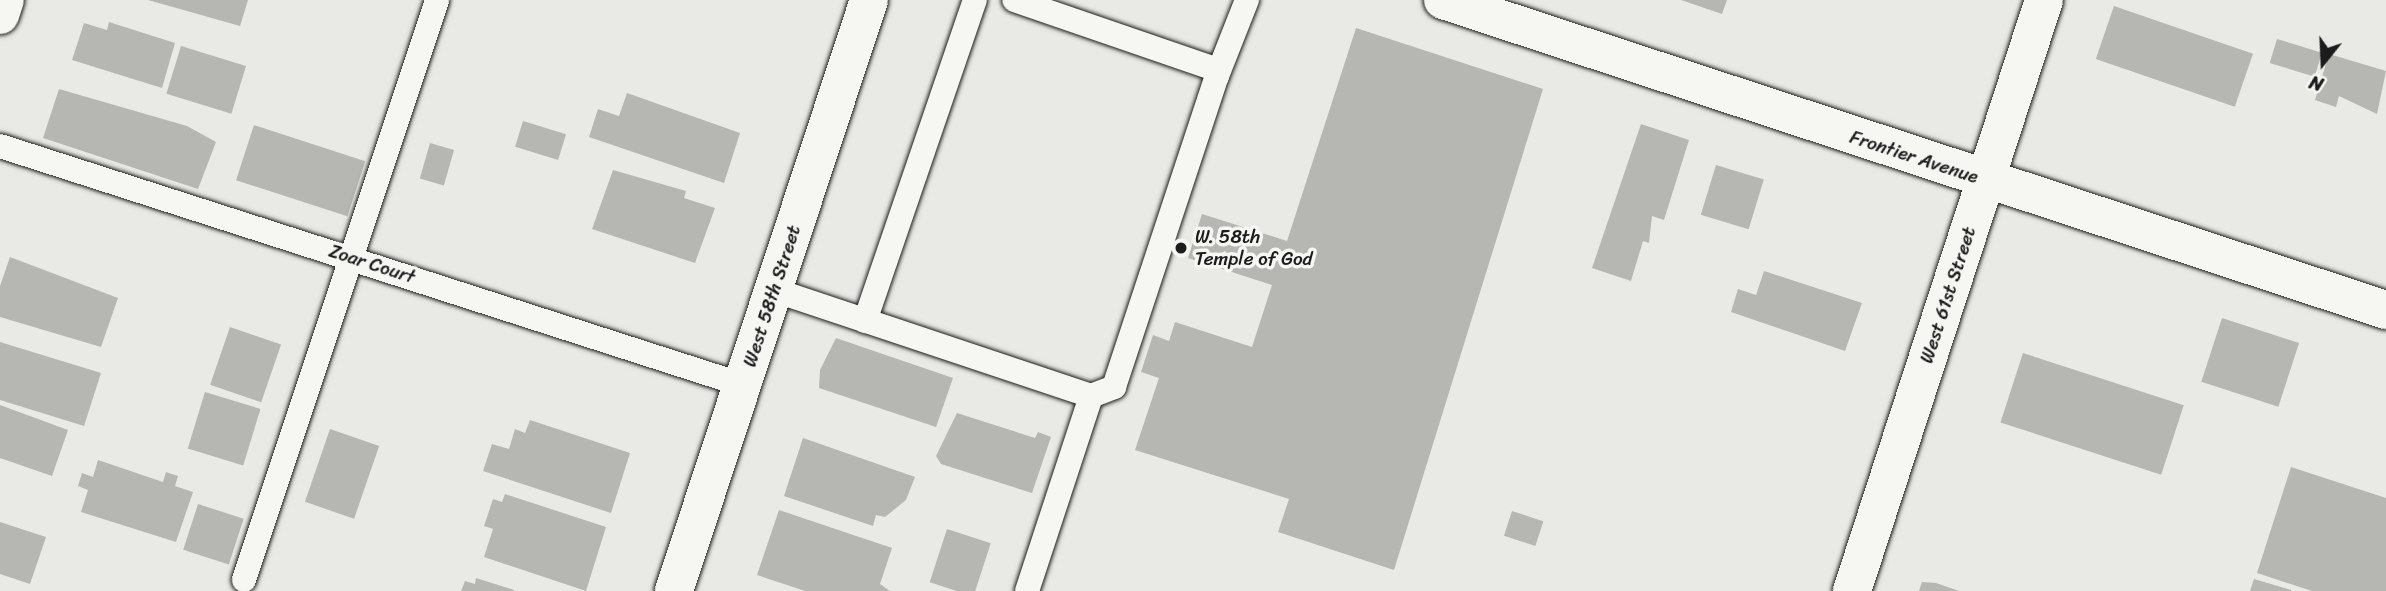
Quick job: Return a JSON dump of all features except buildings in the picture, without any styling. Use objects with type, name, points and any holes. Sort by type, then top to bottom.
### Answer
[{"type":"street","points":[[0,15],[5,0]]},
{"type":"street","name":"West 58th Street","points":[[674,591],[869,0]]},
{"type":"street","name":"Frontier Avenue","points":[[1443,0],[2386,310]]},
{"type":"street","name":"West 61st Street","points":[[1852,591],[2044,0]]},
{"type":"lane","points":[[244,580],[437,0]]},
{"type":"lane","points":[[865,321],[975,0]]},
{"type":"lane","points":[[1014,0],[1212,68],[1217,76]]},
{"type":"lane","points":[[774,290],[1091,396],[1114,387],[1217,76],[1247,0]]},
{"type":"lane","name":"Zoar Court","points":[[0,146],[743,385]]},
{"type":"lane","points":[[1027,591],[1091,396]]},
{"type":"place","name":"W. 58th Temple of God","points":[[1181,248]]}]
